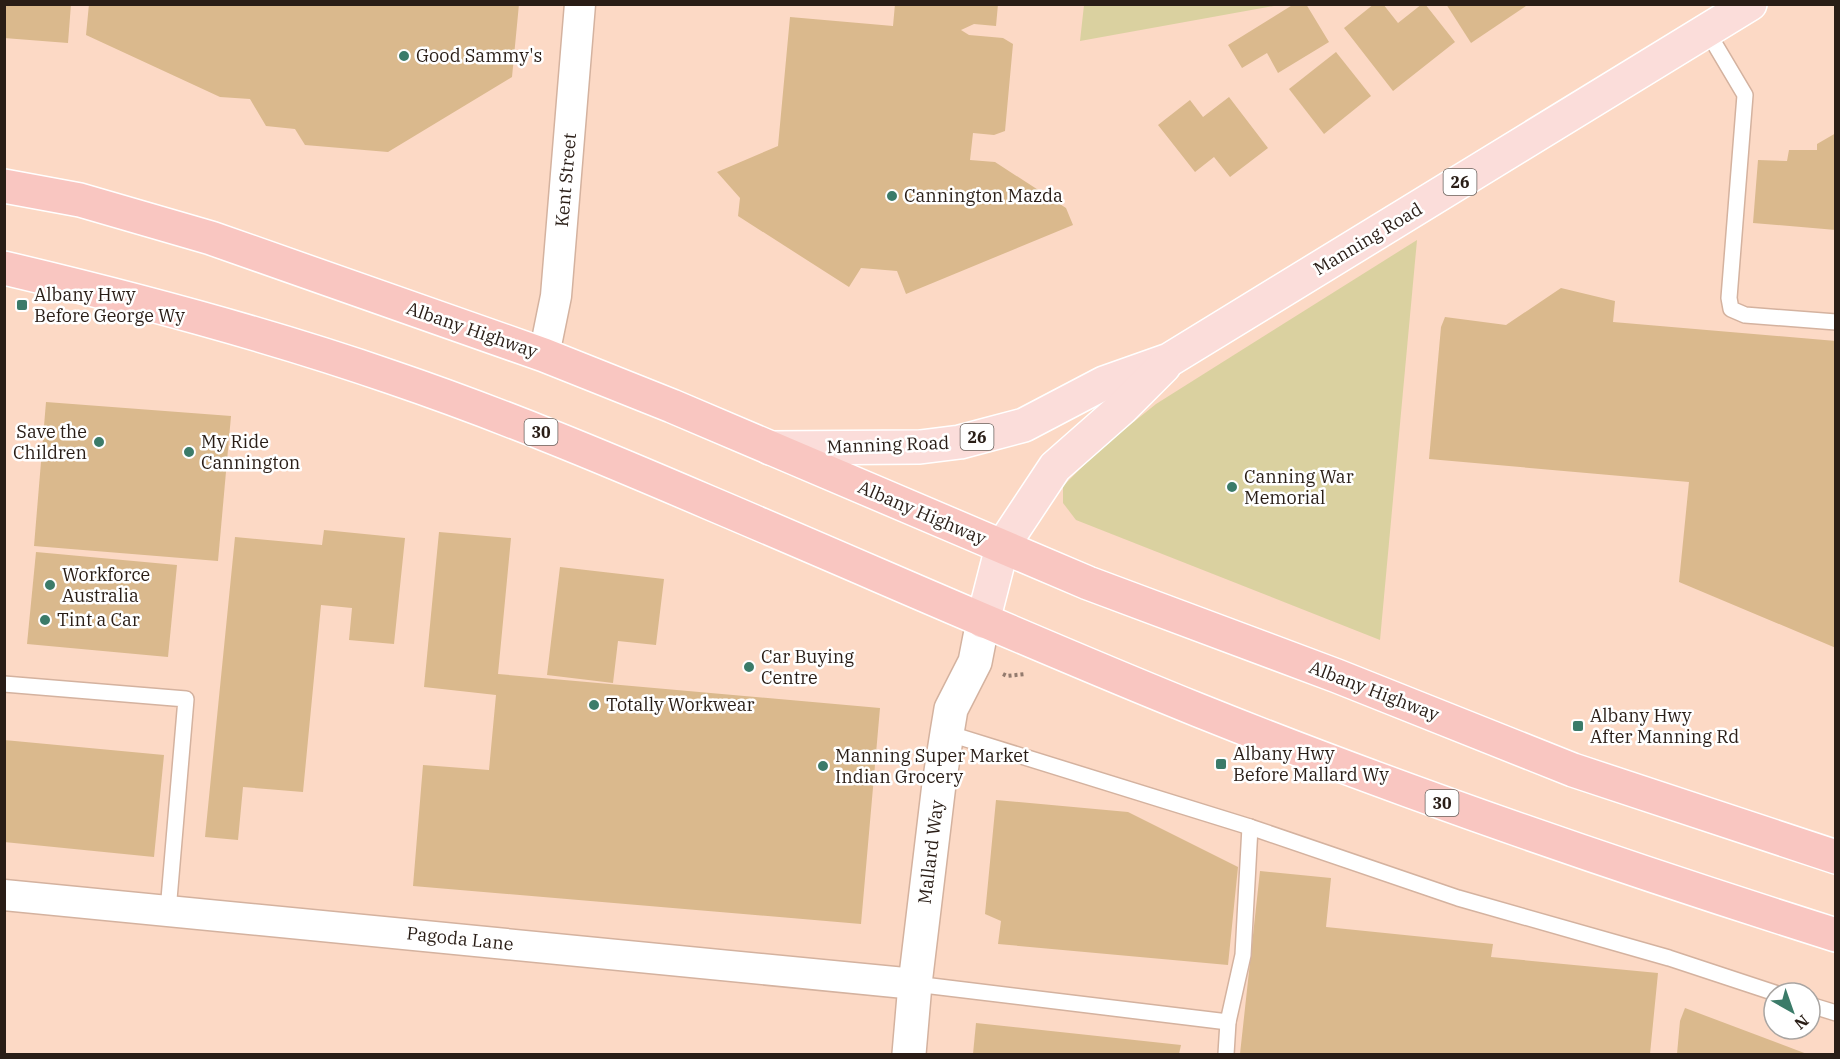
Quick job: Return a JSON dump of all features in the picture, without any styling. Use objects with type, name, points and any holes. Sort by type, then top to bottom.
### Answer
[{"type":"highway","name":"Albany Highway","points":[[4,186],[80,200],[211,238],[544,355],[771,448],[1088,583],[1337,676],[1573,770],[1836,857]]},
{"type":"highway","name":"30","points":[[4,268],[190,314],[394,377],[597,455],[983,621],[1198,710],[1355,771],[1547,840],[1836,935]]},
{"type":"main road","name":"Manning Road","points":[[771,448],[920,447],[960,442],[1024,425],[1104,383],[1169,360],[1750,4]]},
{"type":"main road","name":"Manning Road","points":[[983,621],[1002,547],[1055,467],[1122,408],[1169,360]]},
{"type":"street","name":"Kent Street","points":[[544,355],[556,296],[580,4]]},
{"type":"street","name":"Mallard Way","points":[[909,1054],[937,796],[949,721],[975,662],[983,621]]},
{"type":"street","name":"Pagoda Lane","points":[[4,895],[915,984]]},
{"type":"lane","points":[[1707,31],[1745,95],[1729,298],[1731,309],[1746,315],[1836,322]]},
{"type":"lane","points":[[4,684],[186,699],[168,911]]},
{"type":"lane","points":[[949,721],[1458,898],[1669,958],[1762,989]]},
{"type":"lane","points":[[1226,1054],[1228,1022],[1243,955],[1250,827]]},
{"type":"lane","points":[[915,984],[1228,1022]]},
{"type":"shaded area","points":[[1084,4],[1279,5],[1080,41]]},
{"type":"shaded area","points":[[1417,240],[1380,640],[1076,520],[1063,503],[1063,486],[1100,449],[1156,404]]},
{"type":"building","points":[[4,4],[71,4],[68,43],[4,38]]},
{"type":"building","points":[[89,4],[519,4],[512,77],[388,152],[305,145],[295,129],[266,126],[250,99],[220,97],[86,35]]},
{"type":"building","points":[[895,4],[998,4],[996,26],[974,24],[961,30],[969,35],[1003,38],[1013,44],[1005,131],[994,135],[973,133],[970,160],[995,162],[1066,208],[1073,225],[906,294],[897,271],[861,268],[849,287],[738,216],[740,198],[717,172],[778,146],[790,17],[893,26]]},
{"type":"building","points":[[1294,4],[1306,4],[1329,42],[1278,73],[1267,53],[1242,68],[1228,45]]},
{"type":"building","points":[[1374,4],[1383,4],[1398,23],[1425,4],[1455,42],[1393,91],[1344,28]]},
{"type":"building","points":[[1446,4],[1529,4],[1471,43]]},
{"type":"building","points":[[1336,52],[1371,96],[1324,134],[1289,89]]},
{"type":"building","points":[[1229,97],[1268,148],[1230,177],[1214,157],[1195,172],[1158,125],[1190,100],[1203,117]]},
{"type":"building","points":[[1836,133],[1836,230],[1753,223],[1758,160],[1787,161],[1789,150],[1817,150],[1817,144]]},
{"type":"building","points":[[1561,288],[1615,301],[1613,322],[1836,341],[1836,648],[1679,582],[1689,482],[1429,459],[1441,327],[1445,317],[1506,325]]},
{"type":"building","points":[[46,402],[231,416],[218,561],[34,546]]},
{"type":"building","points":[[324,530],[405,538],[394,644],[349,640],[352,608],[321,605],[303,792],[243,787],[238,840],[205,837],[235,537],[322,545]]},
{"type":"building","points":[[439,532],[511,538],[498,674],[880,708],[861,924],[413,886],[423,765],[489,770],[496,695],[424,687]]},
{"type":"building","points":[[36,552],[177,565],[168,657],[27,644]]},
{"type":"building","points":[[560,567],[664,579],[656,645],[618,641],[613,683],[547,675]]},
{"type":"building","points":[[4,740],[164,755],[154,857],[4,842]]},
{"type":"building","points":[[996,800],[1128,812],[1238,867],[1228,965],[998,944],[1001,921],[985,914]]},
{"type":"building","points":[[1260,871],[1331,878],[1326,927],[1493,944],[1491,957],[1658,973],[1650,1054],[1240,1054]]},
{"type":"building","points":[[1685,1008],[1762,1037],[1762,1041],[1773,1041],[1807,1054],[1677,1054],[1680,1021]]},
{"type":"building","points":[[976,1023],[1181,1045],[1179,1054],[973,1054]]},
{"type":"place","name":"Good Sammy's","points":[[404,56]]},
{"type":"place","name":"Cannington Mazda","points":[[892,196]]},
{"type":"place","name":"Albany Hwy Before George Wy","points":[[22,305]]},
{"type":"place","name":"Save the Children","points":[[99,442]]},
{"type":"place","name":"My Ride Cannington","points":[[189,452]]},
{"type":"place","name":"Canning War Memorial","points":[[1232,487]]},
{"type":"place","name":"Workforce Australia","points":[[50,585]]},
{"type":"place","name":"Tint a Car","points":[[45,620]]},
{"type":"place","name":"Car Buying Centre","points":[[749,667]]},
{"type":"place","name":"Totally Workwear","points":[[594,705]]},
{"type":"place","name":"Albany Hwy After Manning Rd","points":[[1578,726]]},
{"type":"place","name":"Albany Hwy Before Mallard Wy","points":[[1221,764]]},
{"type":"place","name":"Manning Super Market Indian Grocery","points":[[823,766]]}]
